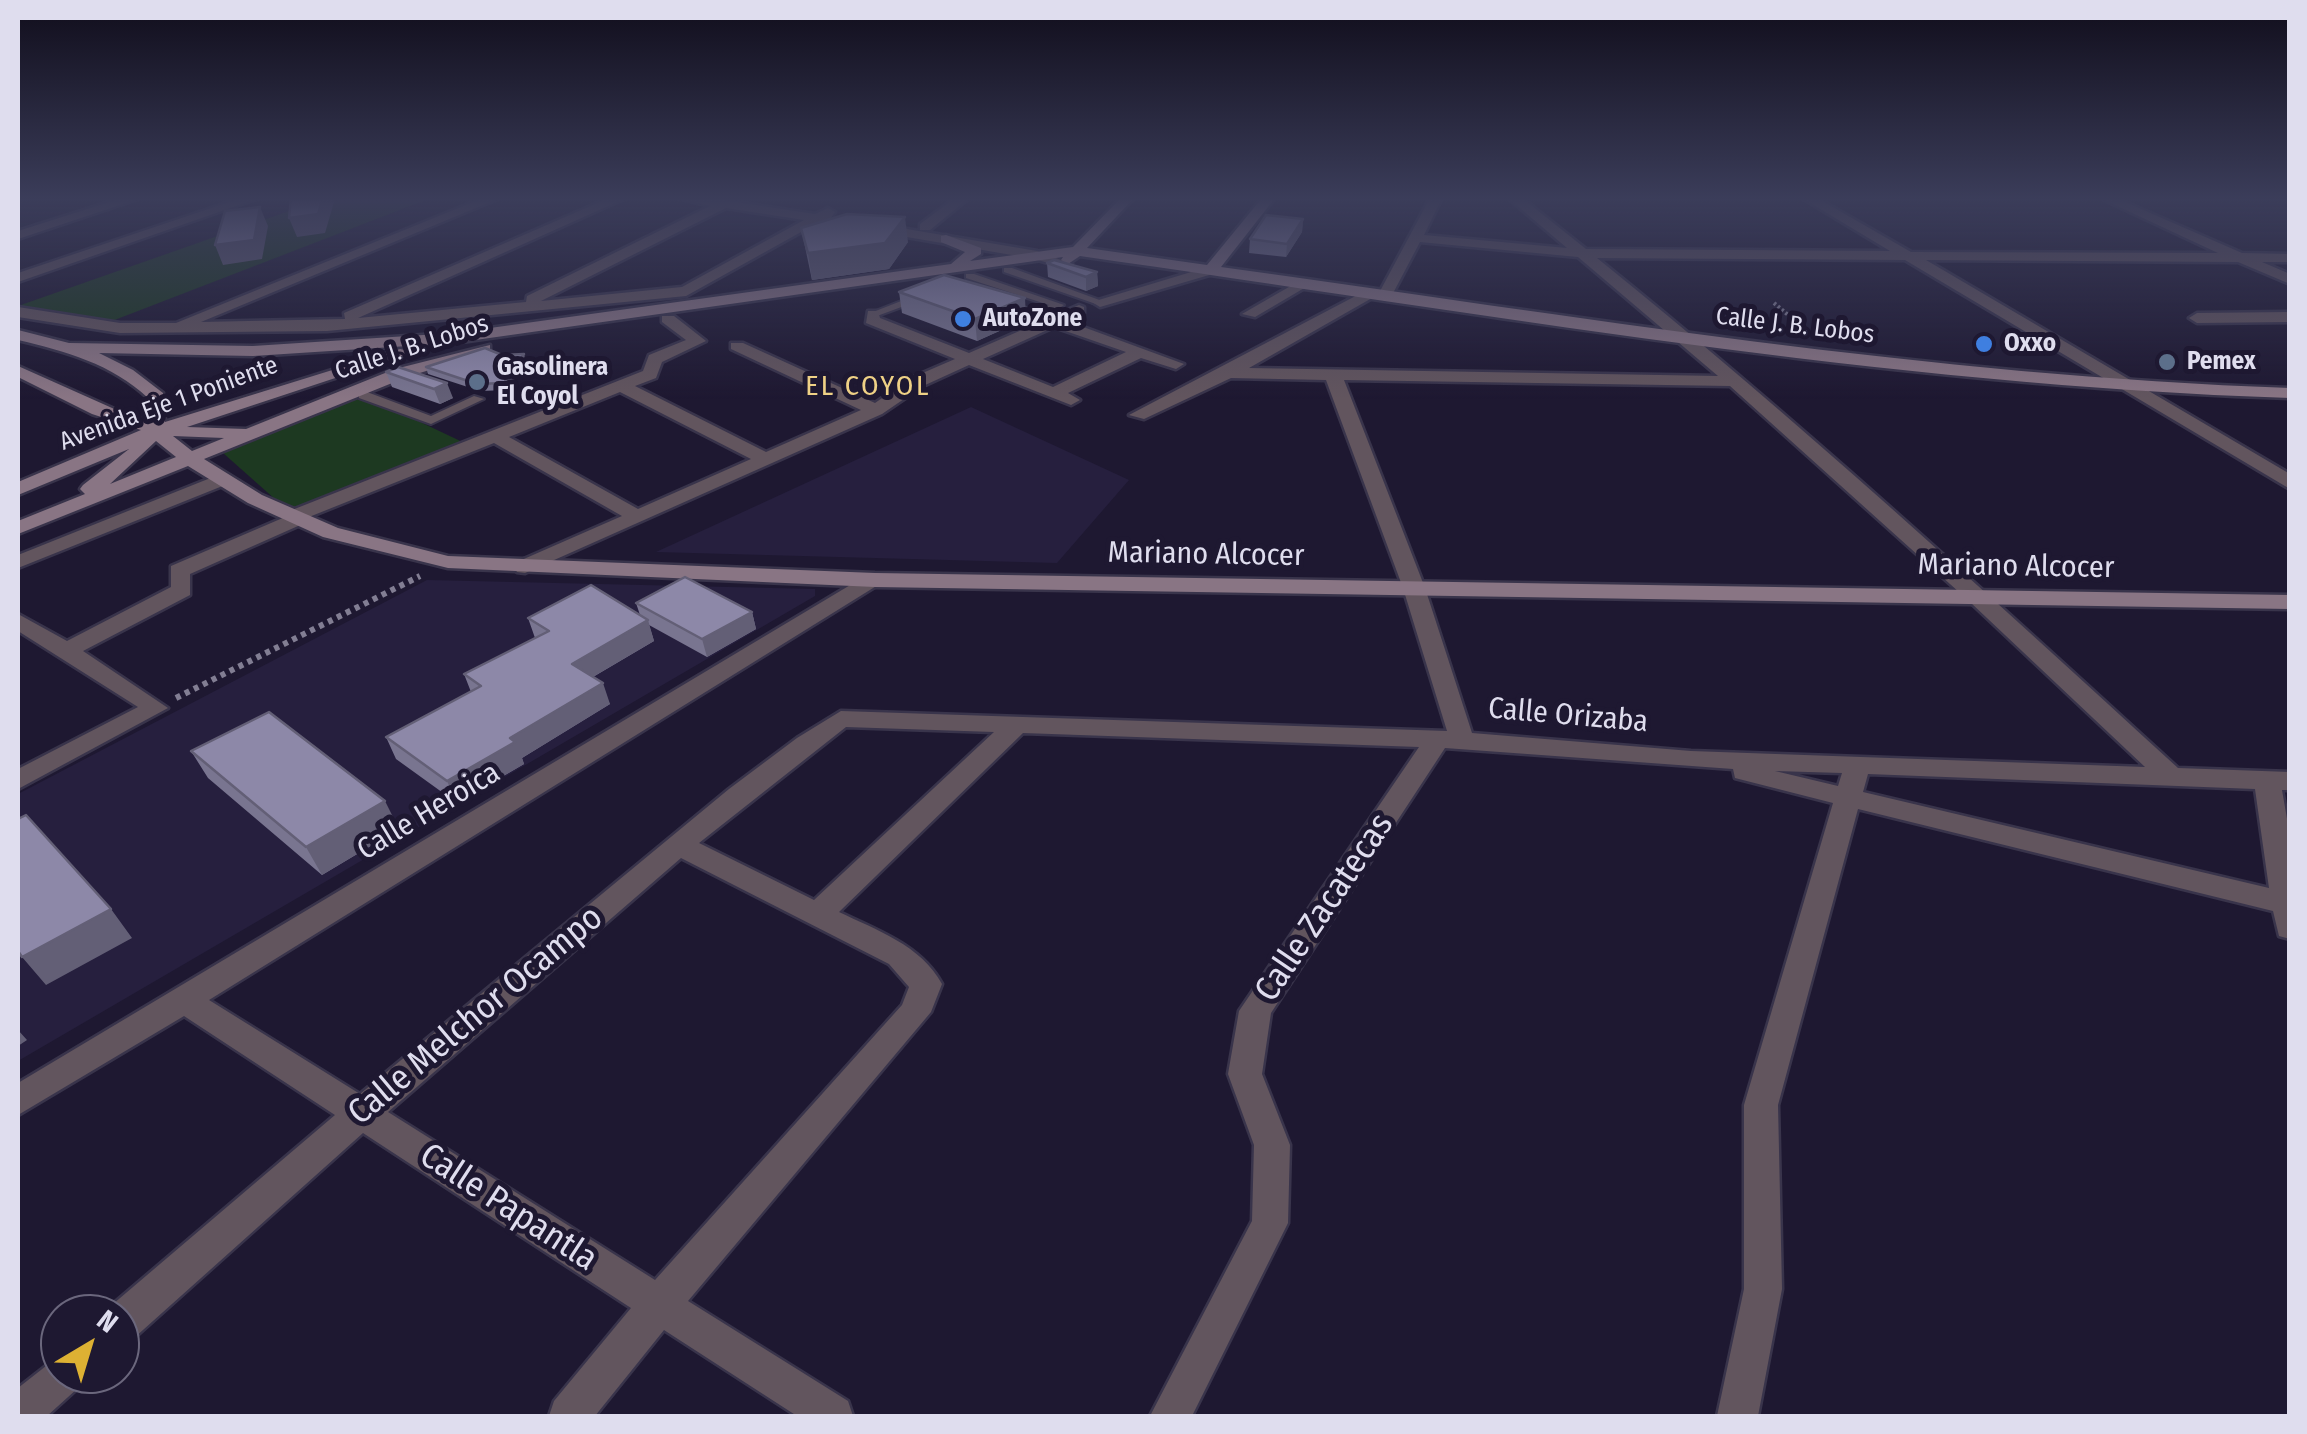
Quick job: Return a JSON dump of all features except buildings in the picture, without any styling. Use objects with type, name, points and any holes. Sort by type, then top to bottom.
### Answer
[{"type":"main road","points":[[936,282],[960,265]]},
{"type":"main road","name":"Calle J. B. Lobos","points":[[454,338],[712,301],[936,282],[1000,265]]},
{"type":"main road","name":"Calle J. B. Lobos","points":[[262,429],[401,373],[517,341],[1034,265]]},
{"type":"main road","name":"Calle J. B. Lobos","points":[[1111,265],[1194,279],[1306,278],[1379,294],[1686,338],[2136,388],[2290,393]]},
{"type":"main road","name":"Calle J. B. Lobos","points":[[1151,265],[1237,276]]},
{"type":"main road","points":[[1210,270],[1214,265]]},
{"type":"main road","points":[[18,334],[70,348],[146,384],[157,397],[160,412],[154,430],[122,466],[38,520]]},
{"type":"main road","points":[[70,348],[253,350],[454,338]]},
{"type":"main road","name":"Avenida Eje 1 Poniente","points":[[18,490],[154,430],[454,338]]},
{"type":"main road","points":[[18,371],[128,425],[206,434],[262,429]]},
{"type":"main road","name":"Avenida Eje 1 Poniente","points":[[18,528],[262,429]]},
{"type":"main road","name":"Mariano Alcocer","points":[[154,430],[188,460],[297,516],[397,556],[448,562],[875,580],[2290,602]]},
{"type":"street","points":[[18,278],[56,265]]},
{"type":"street","points":[[169,329],[328,265]]},
{"type":"street","points":[[327,326],[467,265]]},
{"type":"street","points":[[518,306],[601,265]]},
{"type":"street","points":[[18,312],[62,321],[169,329],[327,326],[686,291],[742,265]]},
{"type":"street","points":[[1138,416],[1379,294],[1398,265]]},
{"type":"street","points":[[1602,265],[1978,596],[2172,777]]},
{"type":"street","points":[[1930,265],[2290,483]]},
{"type":"street","points":[[2258,265],[2290,280]]},
{"type":"street","points":[[1100,302],[1194,279],[1210,270]]},
{"type":"street","points":[[1250,314],[1306,278]]},
{"type":"street","points":[[686,291],[712,301]]},
{"type":"street","points":[[524,567],[876,410],[916,382],[1079,310]]},
{"type":"street","points":[[873,314],[872,320],[1071,400]]},
{"type":"street","points":[[2197,318],[2290,317]]},
{"type":"street","points":[[66,651],[182,590],[179,572],[297,516],[650,374],[656,358],[698,341],[668,319]]},
{"type":"street","points":[[1054,322],[1176,364]]},
{"type":"street","points":[[737,346],[876,410]]},
{"type":"street","points":[[1053,393],[1140,352]]},
{"type":"street","points":[[1228,373],[1734,381]]},
{"type":"street","points":[[1334,377],[1414,588],[1449,740]]},
{"type":"street","points":[[623,387],[763,458]]},
{"type":"street","points":[[495,436],[634,515]]},
{"type":"street","points":[[18,562],[222,479]]},
{"type":"street","name":"Calle Heroica","points":[[18,1100],[875,580]]},
{"type":"street","points":[[18,622],[156,708]]},
{"type":"street","points":[[18,780],[156,708]]},
{"type":"street","name":"Calle Orizaba","points":[[842,719],[1449,740],[1691,759],[1854,782]]},
{"type":"street","name":"Calle Melchor Ocampo","points":[[140,1306],[360,1112],[679,845],[797,749],[842,719]]},
{"type":"street","points":[[818,914],[1020,724]]},
{"type":"street","name":"Calle Zacatecas","points":[[1170,1416],[1270,1223],[1272,1145],[1244,1074],[1255,1012],[1449,740]]},
{"type":"street","points":[[2172,777],[2278,781],[2288,911],[1854,782],[2172,777]]},
{"type":"street","points":[[1737,1416],[1763,1289],[1761,1105],[1854,782]]},
{"type":"street","points":[[569,1416],[660,1305],[916,1012],[926,984],[900,956],[679,845]]},
{"type":"street","name":"Calle Papantla","points":[[184,1000],[833,1416]]},
{"type":"street","points":[[18,1415],[42,1394]]},
{"type":"lane","points":[[1008,270],[1100,302]]},
{"type":"lane","points":[[970,276],[1059,305],[1036,315],[1002,304]]},
{"type":"lane","points":[[873,314],[936,282]]},
{"type":"lane","points":[[401,373],[432,384]]},
{"type":"lane","points":[[363,396],[431,420],[478,398],[462,394]]},
{"type":"path","points":[[156,708],[448,562]]},
{"type":"shaded area","points":[[971,407],[1129,480],[1057,563],[656,552]]},
{"type":"shaded area","points":[[427,580],[815,589],[815,596],[18,1061],[18,794]]},
{"type":"green space","points":[[135,265],[257,265],[112,321],[18,306]]},
{"type":"green space","points":[[363,395],[471,446],[294,516],[223,453]]},
{"type":"place","name":"AutoZone","points":[[963,319]]},
{"type":"place","name":"Oxxo","points":[[1984,344]]},
{"type":"place","name":"Pemex","points":[[2167,362]]},
{"type":"place","name":"Gasolinera El Coyol","points":[[477,382]]},
{"type":"district","name":"EL COYOL","points":[[868,387]]}]
